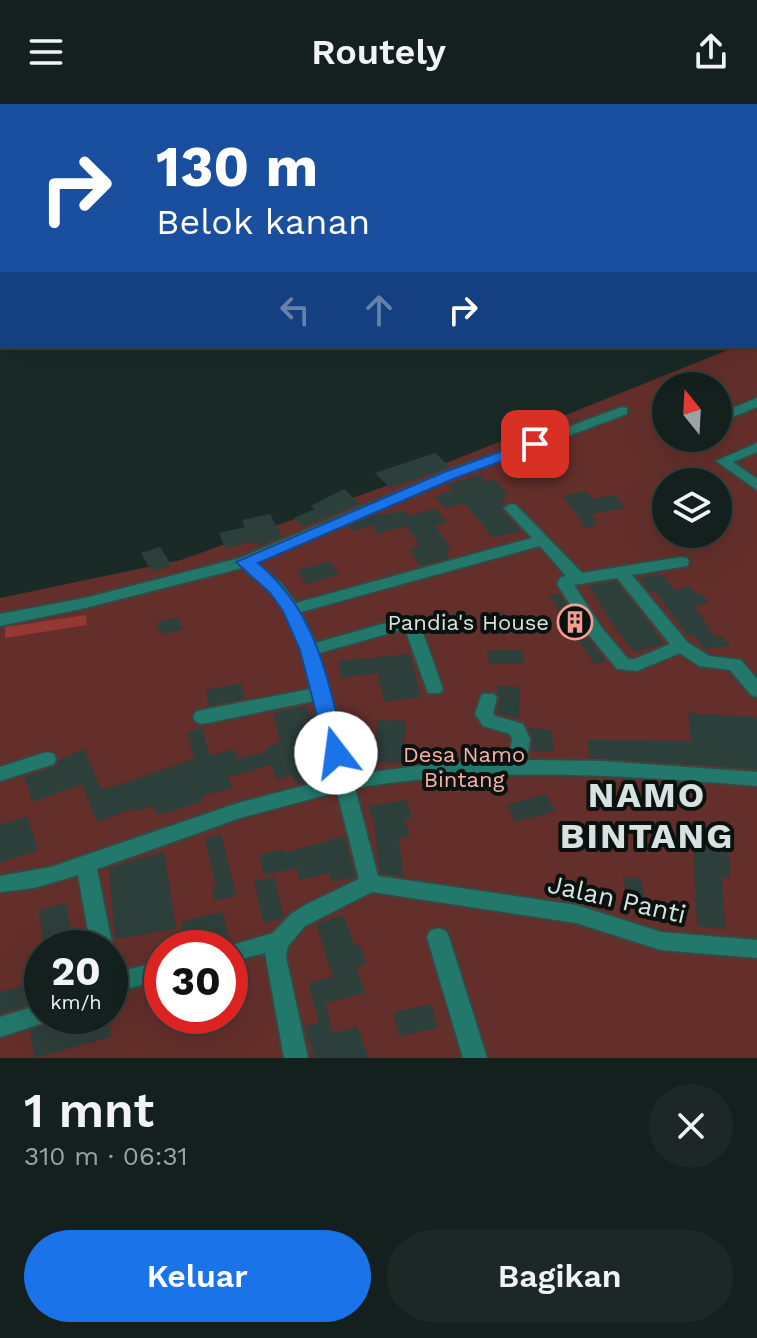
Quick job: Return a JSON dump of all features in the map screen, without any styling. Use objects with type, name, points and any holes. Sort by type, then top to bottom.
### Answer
[{"type":"street","points":[[732,413],[757,402]]},
{"type":"street","points":[[0,620],[85,603],[245,562],[447,476],[622,411]]},
{"type":"street","points":[[757,447],[723,461],[757,486]]},
{"type":"street","points":[[511,508],[578,579]]},
{"type":"street","points":[[292,609],[543,540]]},
{"type":"street","points":[[245,562],[276,588],[292,609],[310,650],[370,883],[294,923],[278,941],[275,957],[296,1058]]},
{"type":"street","points":[[681,562],[578,579],[565,584],[596,632],[623,665],[637,665],[681,646]]},
{"type":"street","points":[[622,573],[681,646],[705,662],[735,664],[757,691]]},
{"type":"street","points":[[310,650],[407,623],[413,626],[434,689]]},
{"type":"street","points":[[202,717],[320,694]]},
{"type":"street","points":[[488,698],[484,714],[489,721],[517,729],[521,739],[517,767]]},
{"type":"street","points":[[0,774],[47,759]]},
{"type":"street","points":[[0,884],[43,878],[222,815],[343,783],[420,772],[517,767],[757,779]]},
{"type":"street","points":[[86,863],[99,930]]},
{"type":"street","name":"Jalan Panti","points":[[370,883],[576,914],[661,941],[757,949]]},
{"type":"street","points":[[438,937],[475,1058]]},
{"type":"street","points":[[248,948],[278,941]]},
{"type":"street","points":[[0,1027],[24,1020]]},
{"type":"green space","name":"Desa Namo Bintang","points":[[733,348],[757,348],[757,1058],[0,1058],[0,598],[181,560],[419,474],[652,381],[652,452],[732,452],[732,372],[673,372]]},
{"type":"shaded area","points":[[86,615],[87,625],[5,638],[5,627]]},
{"type":"building","points":[[435,453],[450,467],[390,488],[375,473]]},
{"type":"building","points":[[480,475],[486,482],[494,479],[509,496],[501,498],[505,504],[502,510],[521,531],[493,538],[464,503],[445,509],[435,496],[453,491],[447,485]]},
{"type":"building","points":[[344,489],[360,504],[303,527],[294,518],[315,509],[311,506]]},
{"type":"building","points":[[585,491],[592,499],[615,495],[625,508],[591,514],[598,525],[586,528],[563,496]]},
{"type":"building","points":[[436,509],[447,523],[435,526],[451,549],[447,550],[449,558],[420,566],[409,549],[420,546],[406,526],[377,534],[372,525],[352,531],[349,526],[372,516],[404,511],[408,516]]},
{"type":"building","points":[[270,514],[282,537],[258,547],[256,542],[225,548],[219,533],[245,527],[242,520]]},
{"type":"building","points":[[160,547],[172,566],[152,572],[141,553]]},
{"type":"building","points":[[330,561],[339,575],[306,584],[297,570]]},
{"type":"building","points":[[662,574],[674,590],[690,586],[696,594],[701,593],[709,603],[694,606],[715,637],[722,636],[730,646],[704,649],[693,634],[687,635],[655,591],[650,592],[639,578]]},
{"type":"building","points":[[616,581],[663,644],[634,652],[610,621],[589,586]]},
{"type":"building","points":[[559,593],[587,638],[606,661],[594,664],[549,595]]},
{"type":"building","points":[[503,612],[514,630],[495,635],[484,616]]},
{"type":"building","points":[[176,617],[183,629],[162,635],[156,623]]},
{"type":"building","points":[[487,650],[522,650],[524,664],[489,664]]},
{"type":"building","points":[[410,654],[421,697],[384,702],[377,673],[341,678],[338,661]]},
{"type":"building","points":[[241,683],[245,699],[209,706],[206,690]]},
{"type":"building","points":[[496,686],[520,687],[519,718],[497,713],[500,699]]},
{"type":"building","points":[[306,706],[310,716],[315,716],[324,761],[309,762],[317,776],[297,784],[292,775],[277,779],[271,765],[228,777],[232,788],[202,796],[204,801],[183,808],[157,815],[153,806],[136,811],[135,808],[97,822],[82,784],[33,802],[24,777],[55,767],[59,760],[84,749],[101,789],[115,786],[194,759],[187,732],[202,728],[210,756],[234,749],[238,759],[266,752],[265,749],[280,742],[273,713]]},
{"type":"building","points":[[688,713],[757,717],[757,769],[589,758],[588,740],[691,741]]},
{"type":"building","points":[[377,720],[406,721],[402,763],[351,762],[348,753],[376,751]]},
{"type":"building","points":[[528,728],[552,730],[553,752],[531,751],[533,739]]},
{"type":"building","points":[[545,794],[555,811],[515,822],[506,805]]},
{"type":"building","points":[[406,800],[412,818],[404,819],[410,836],[399,838],[403,877],[380,873],[374,823],[368,806]]},
{"type":"building","points":[[27,816],[38,850],[0,863],[0,825]]},
{"type":"building","points":[[692,827],[727,831],[730,878],[722,877],[725,929],[697,926]]},
{"type":"building","points":[[221,834],[236,896],[215,901],[212,889],[216,888],[205,839]]},
{"type":"building","points":[[344,836],[356,877],[332,882],[329,873],[300,880],[296,868],[264,875],[259,855],[284,849],[285,853]]},
{"type":"building","points":[[164,852],[176,929],[144,930],[144,934],[128,937],[128,930],[114,930],[109,868]]},
{"type":"building","points":[[274,877],[284,917],[264,924],[254,881]]},
{"type":"building","points":[[623,877],[640,877],[647,907],[629,907]]},
{"type":"building","points":[[66,903],[71,930],[42,930],[39,910]]},
{"type":"building","points":[[222,912],[227,930],[183,930],[181,922]]},
{"type":"building","points":[[343,915],[355,946],[360,945],[366,964],[356,967],[365,993],[325,1003],[333,1034],[357,1026],[369,1058],[315,1058],[304,1026],[319,1023],[308,983],[333,977],[316,924]]},
{"type":"building","points":[[24,986],[24,1007],[0,1014],[0,992]]},
{"type":"building","points":[[431,1004],[438,1028],[399,1036],[393,1012]]},
{"type":"building","points":[[31,1034],[111,1034],[111,1037],[34,1058]]},
{"type":"place","name":"Pandia's House","points":[[575,622]]},
{"type":"district","name":"NAMO BINTANG","points":[[647,816]]},
{"type":"route","points":[[336,753],[310,650],[292,609],[276,588],[245,562],[447,476],[535,444]]}]
